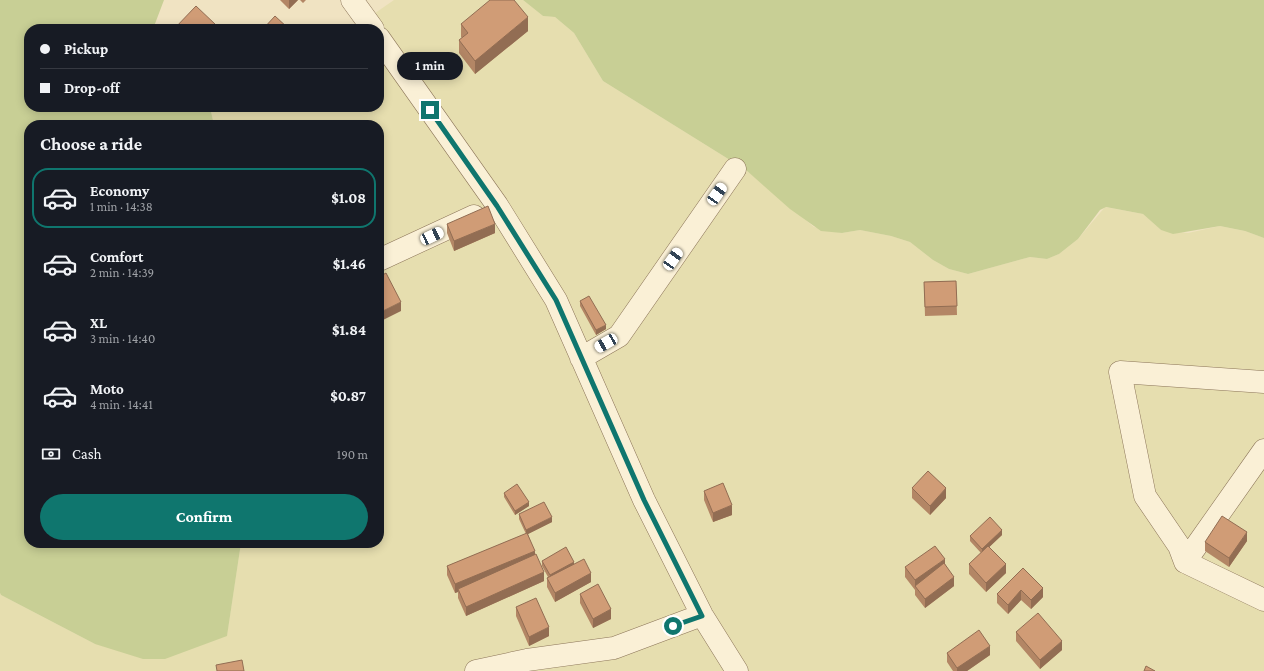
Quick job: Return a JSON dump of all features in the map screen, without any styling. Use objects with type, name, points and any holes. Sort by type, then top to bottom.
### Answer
[{"type":"street","points":[[352,0],[369,24]]},
{"type":"street","points":[[384,45],[497,206],[556,300],[644,500],[702,616],[737,671]]},
{"type":"street","points":[[581,358],[619,336],[735,169]]},
{"type":"street","points":[[384,258],[497,206]]},
{"type":"street","points":[[1264,382],[1120,372],[1145,496],[1179,546],[1185,562],[1264,600]]},
{"type":"street","points":[[1185,562],[1264,450]]},
{"type":"street","points":[[476,671],[527,660],[614,648],[702,616]]},
{"type":"shaded area","points":[[394,0],[523,0],[543,16],[555,17],[574,33],[603,81],[746,170],[814,227],[842,233],[860,230],[891,236],[910,242],[933,260],[949,269],[968,274],[1030,257],[1047,259],[1059,254],[1078,239],[1105,207],[1143,214],[1161,230],[1188,233],[1220,226],[1245,231],[1264,238],[1264,671],[0,671],[0,593],[1,595],[95,644],[227,635],[240,548],[384,548],[384,120],[213,120],[211,112],[384,112],[384,24],[359,24]]},
{"type":"green space","points":[[0,0],[164,0],[155,24],[24,24],[24,112],[211,112],[213,120],[24,120],[24,548],[240,548],[227,636],[165,659],[143,659],[95,644],[1,595]]},
{"type":"green space","points":[[523,0],[1264,0],[1264,238],[1245,231],[1220,226],[1173,234],[1161,230],[1143,214],[1106,207],[1100,210],[1078,239],[1059,254],[1047,259],[1030,257],[968,274],[949,269],[933,260],[910,242],[891,236],[860,230],[842,233],[821,231],[790,209],[746,170],[603,81],[574,33],[555,17],[543,16]]},
{"type":"building","points":[[490,0],[514,0],[528,17],[475,61],[459,40],[468,33],[461,24]]},
{"type":"building","points":[[196,6],[215,24],[179,24]]},
{"type":"building","points":[[275,16],[284,24],[268,24]]},
{"type":"building","points":[[488,206],[495,224],[454,241],[447,224]]},
{"type":"building","points":[[386,273],[401,302],[384,310],[384,274]]},
{"type":"building","points":[[956,281],[957,306],[925,307],[924,282]]},
{"type":"building","points":[[589,296],[606,325],[596,330],[580,301]]},
{"type":"building","points":[[928,471],[946,488],[930,506],[912,488]]},
{"type":"building","points":[[723,483],[732,505],[713,513],[704,491]]},
{"type":"building","points":[[517,484],[529,502],[515,511],[504,493]]},
{"type":"building","points":[[544,502],[552,517],[526,530],[519,514]]},
{"type":"building","points":[[1222,516],[1247,532],[1229,558],[1205,542]]},
{"type":"building","points":[[990,517],[1002,530],[982,549],[970,536]]},
{"type":"building","points":[[527,533],[535,551],[455,584],[447,566]]},
{"type":"building","points":[[935,546],[945,559],[915,580],[905,567]]},
{"type":"building","points":[[988,546],[1006,564],[986,583],[969,564]]},
{"type":"building","points":[[566,547],[574,562],[550,575],[542,561]]},
{"type":"building","points":[[536,554],[544,572],[466,607],[458,589]]},
{"type":"building","points":[[584,559],[591,573],[555,593],[547,578]]},
{"type":"building","points":[[944,563],[954,577],[925,599],[915,586]]},
{"type":"building","points":[[1023,568],[1043,588],[1031,600],[1021,590],[1008,605],[997,594]]},
{"type":"building","points":[[598,584],[611,609],[593,619],[580,594]]},
{"type":"building","points":[[536,598],[549,627],[529,637],[516,607]]},
{"type":"building","points":[[1038,613],[1062,641],[1040,660],[1016,632]]},
{"type":"building","points":[[979,630],[990,646],[957,668],[947,653]]},
{"type":"building","points":[[242,660],[244,671],[217,671],[216,665]]},
{"type":"building","points":[[1146,666],[1155,671],[1144,671]]},
{"type":"route","points":[[430,110],[497,206],[556,300],[644,500],[702,616],[673,626]]}]
